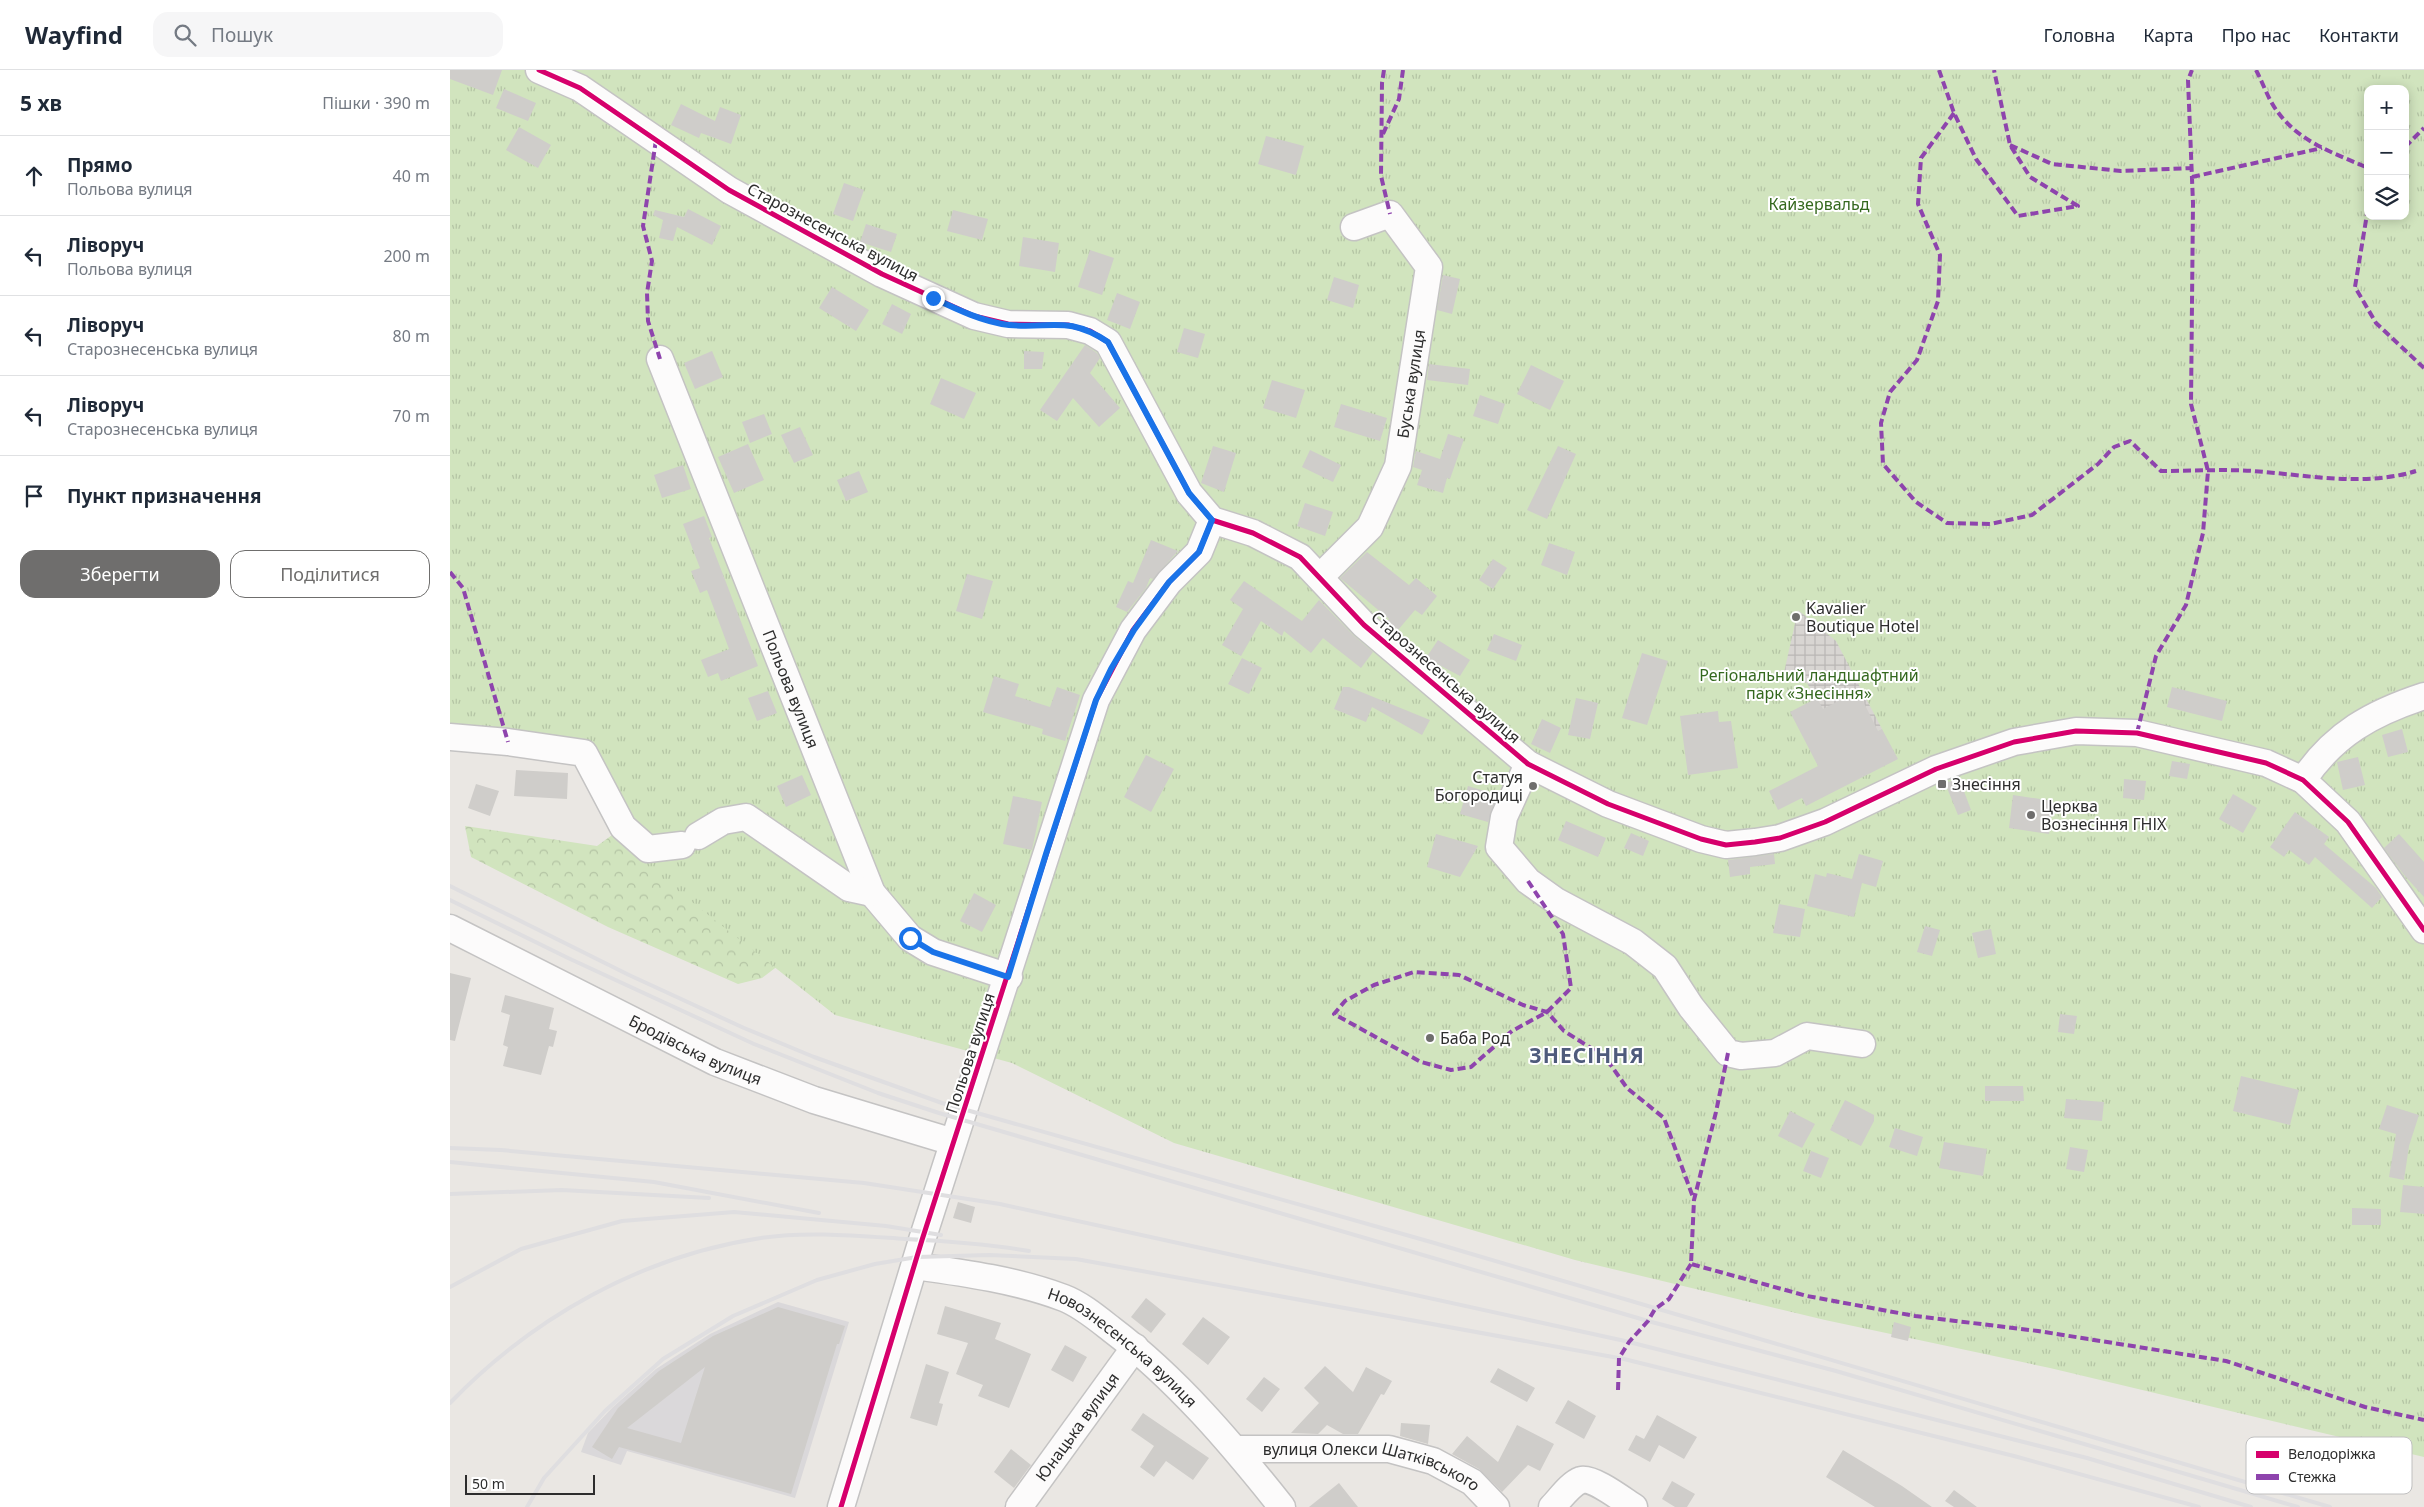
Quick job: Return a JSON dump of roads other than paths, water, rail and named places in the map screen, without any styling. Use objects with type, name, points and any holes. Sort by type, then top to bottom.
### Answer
[{"type":"street","name":"Старознесенська вулиця","points":[[538,70],[580,88],[729,190],[882,274],[974,316],[1008,324],[1068,325],[1090,330],[1108,342],[1189,493],[1212,520],[1253,533],[1278,544],[1300,557],[1364,625],[1528,764],[1608,804],[1701,839],[1726,845],[1780,838],[1803,830],[1957,761],[2014,742],[2076,731],[2137,733],[2266,763],[2303,780],[2348,822],[2424,930]]},
{"type":"street","name":"Буська вулиця","points":[[1320,577],[1370,527],[1398,466],[1428,267],[1390,214],[1354,227]]},
{"type":"street","name":"Польова вулиця","points":[[660,359],[872,894],[910,938],[933,952],[1008,977]]},
{"type":"street","name":"Польова вулиця","points":[[841,1507],[953,1142],[1008,977],[1096,700],[1111,669],[1134,630],[1169,582],[1199,552],[1212,520]]},
{"type":"street","points":[[1199,552],[1253,533]]},
{"type":"street","points":[[2303,780],[2318,758],[2338,739],[2372,717],[2424,696]]},
{"type":"street","points":[[450,737],[508,742],[584,753],[623,827],[648,850],[690,840],[723,821],[746,817],[849,888],[872,894]]},
{"type":"street","points":[[1528,764],[1504,817],[1499,847],[1528,881],[1556,902],[1633,942],[1665,967],[1691,1007],[1728,1053],[1741,1056],[1775,1053],[1806,1036],[1862,1044]]},
{"type":"street","name":"Бродівська вулиця","points":[[450,928],[715,1062],[814,1100],[953,1142]]},
{"type":"street","name":"Новознесенська вулиця","points":[[915,1266],[992,1277],[1065,1298],[1100,1320],[1136,1347],[1189,1398],[1236,1449],[1282,1507]]},
{"type":"street","name":"Юнацька вулиця","points":[[1019,1507],[1136,1347]]},
{"type":"street","name":"вулиця Олекси Шатківського","points":[[1236,1449],[1389,1449],[1433,1461],[1472,1482],[1496,1507]]},
{"type":"street","points":[[1552,1507],[1573,1486],[1582,1480],[1592,1481],[1634,1507]]},
{"type":"railway","points":[[450,886],[629,975],[744,1028],[814,1057],[942,1103],[1431,1242],[2246,1482]]},
{"type":"railway","points":[[450,900],[568,958],[754,1044],[878,1093],[939,1113],[1648,1321],[1836,1371],[2246,1492]]},
{"type":"railway","points":[[450,1148],[501,1150],[864,1183],[1000,1204],[1625,1341],[2087,1458],[2251,1507]]},
{"type":"railway","points":[[450,1162],[654,1182],[819,1213]]},
{"type":"railway","points":[[450,1194],[562,1190],[709,1198]]},
{"type":"railway","points":[[450,1287],[521,1249],[622,1221],[734,1212],[886,1226],[941,1235]]},
{"type":"railway","points":[[450,1403],[482,1372],[517,1343],[592,1295],[632,1275],[674,1259],[717,1247],[761,1238],[815,1234],[951,1242],[1029,1251]]},
{"type":"railway","points":[[527,1507],[544,1478],[605,1411],[663,1359],[733,1316],[817,1280],[875,1264],[917,1257],[989,1255],[1076,1259],[1624,1359],[2014,1456],[2199,1507]]},
{"type":"railway","points":[[2254,1494],[2298,1507]]},
{"type":"railway","points":[[2286,1494],[2330,1507]]},
{"type":"place","name":"Kavalier Boutique Hotel","points":[[1796,617]]},
{"type":"place","name":"Знесіння","points":[[1942,784]]},
{"type":"place","name":"Статуя Богородиці","points":[[1533,786]]},
{"type":"place","name":"Церква Вознесіння ГНІХ","points":[[2031,815]]},
{"type":"place","name":"Баба Род","points":[[1430,1038]]},
{"type":"district","name":"ЗНЕСІННЯ","points":[[1587,1056]]},
{"type":"park label","name":"Кайзервальд","points":[[1819,204]]},
{"type":"park label","name":"Регіональний ландшафтний парк «Знесіння»","points":[[1809,684]]}]
